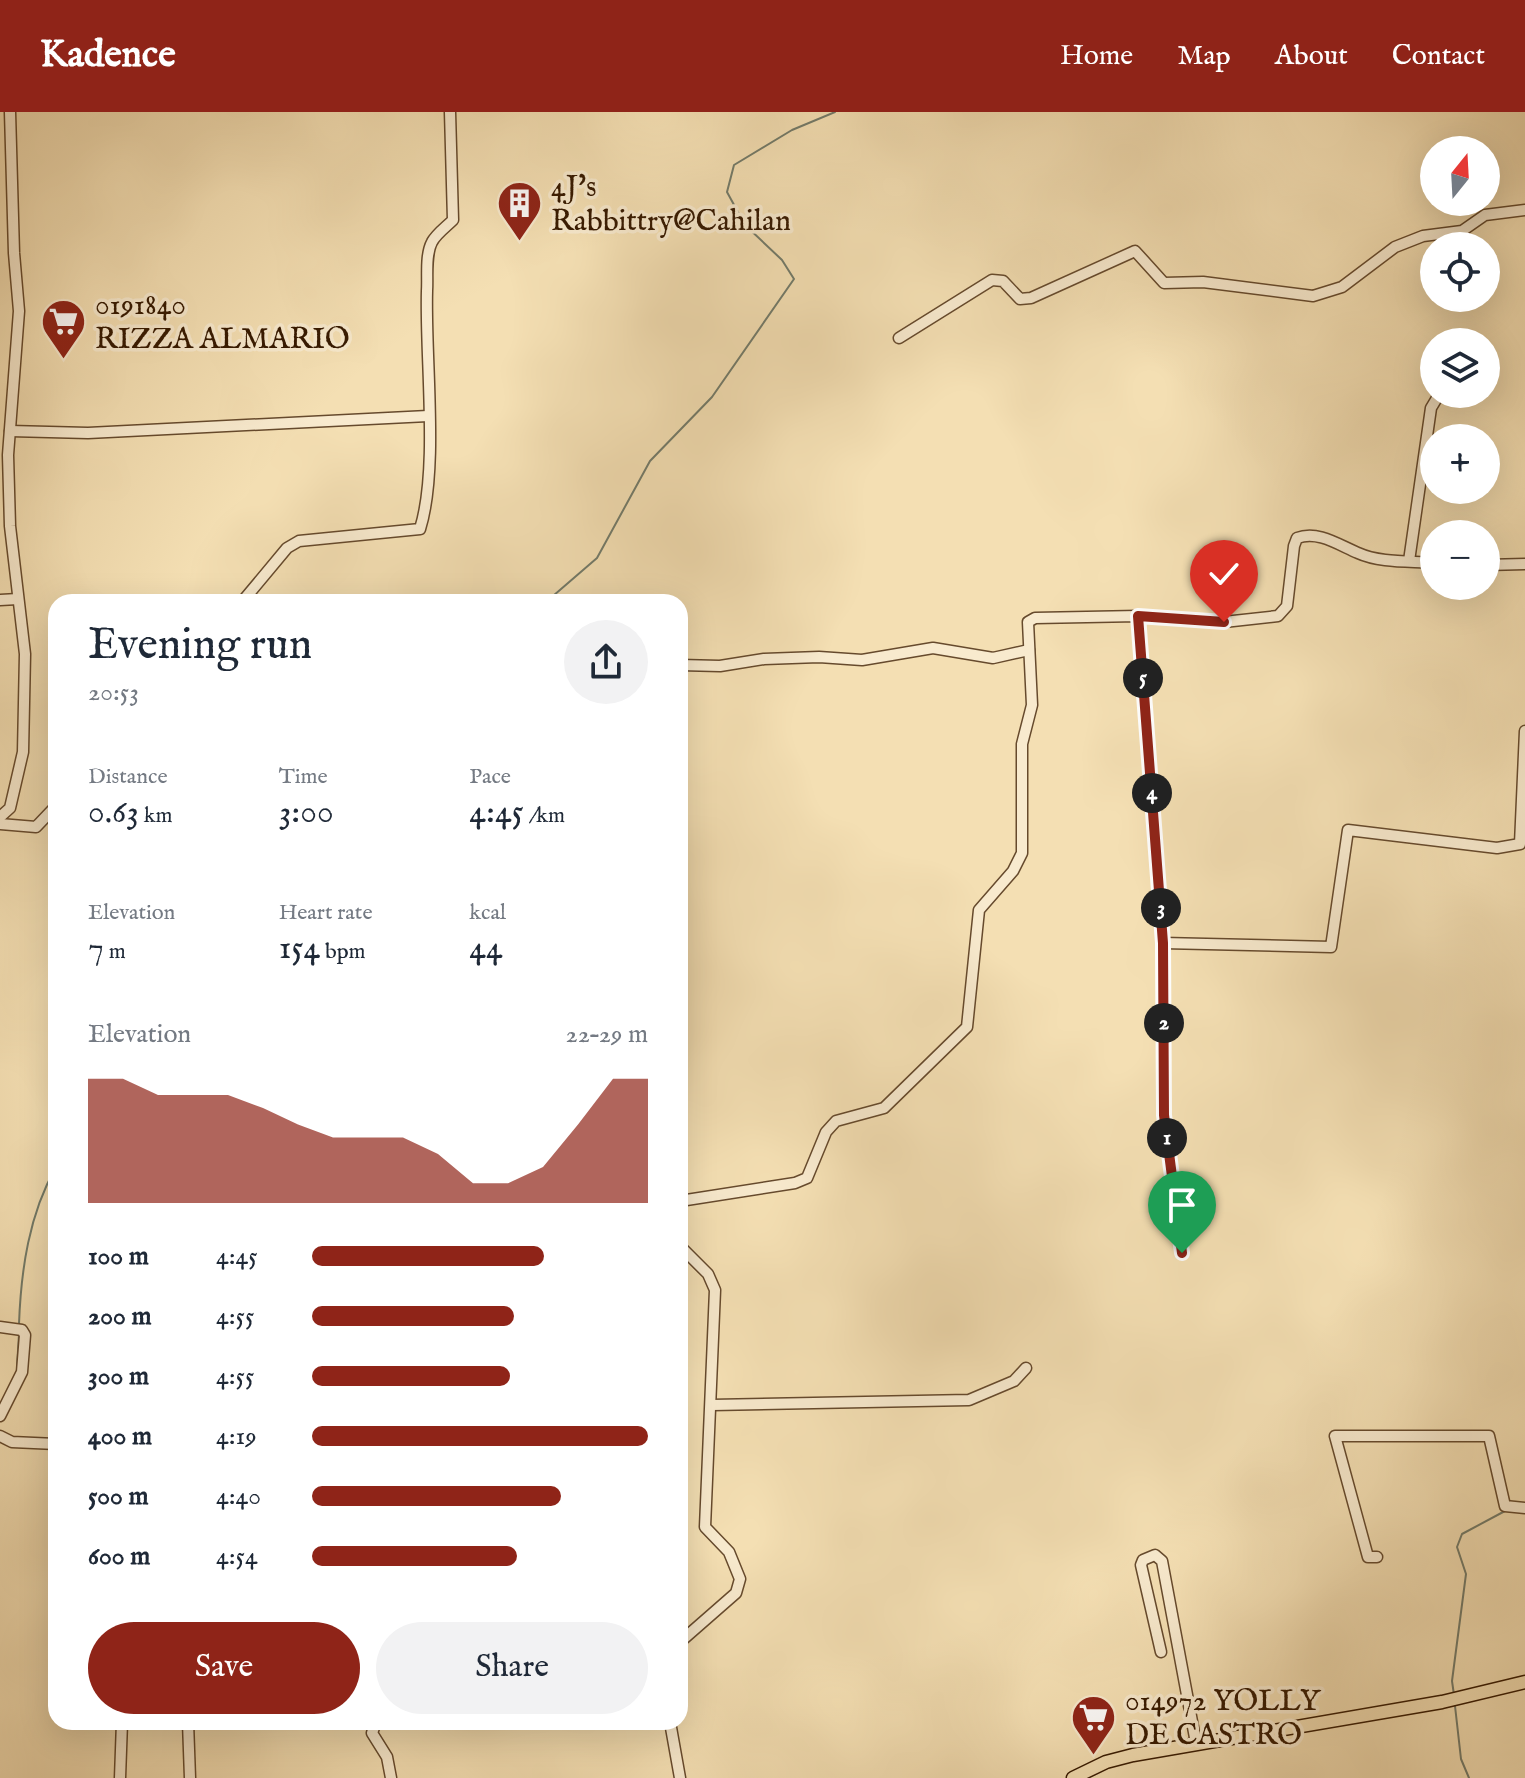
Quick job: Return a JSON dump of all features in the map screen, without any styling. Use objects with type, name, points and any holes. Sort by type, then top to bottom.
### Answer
[{"type":"main road","points":[[1073,1778],[1106,1762],[1196,1743],[1442,1702],[1525,1682]]},
{"type":"street","points":[[0,817],[10,808],[23,752],[25,654],[10,526],[10,431],[19,311],[10,112]]},
{"type":"street","points":[[249,594],[287,548],[299,541],[420,529],[425,512],[429,259],[431,244],[453,220],[450,112]]},
{"type":"street","points":[[899,338],[992,280],[1003,281],[1020,299],[1031,298],[1135,251],[1164,283],[1203,282],[1313,296],[1342,287],[1395,247],[1409,241],[1462,231],[1485,215],[1525,210]]},
{"type":"street","points":[[0,391],[13,392]]},
{"type":"street","points":[[1409,561],[1431,408]]},
{"type":"street","points":[[10,431],[88,433],[428,416]]},
{"type":"street","points":[[688,1200],[795,1183],[807,1178],[826,1132],[836,1121],[884,1108],[967,1027],[979,910],[1013,871],[1022,853],[1022,744],[1032,705],[1028,626],[1032,618],[1138,616],[1224,622],[1278,616],[1287,606],[1294,546],[1297,538],[1306,535],[1332,540],[1372,558],[1420,562]]},
{"type":"street","points":[[1500,565],[1525,564]]},
{"type":"street","points":[[0,600],[18,599]]},
{"type":"street","points":[[1138,616],[1163,943],[1164,1115],[1182,1253]]},
{"type":"street","points":[[688,665],[720,666],[752,660],[819,657],[862,660],[933,648],[993,658],[1029,650]]},
{"type":"street","points":[[1163,943],[1331,947],[1348,830],[1497,848],[1522,845],[1525,731]]},
{"type":"street","points":[[0,824],[36,827],[48,814]]},
{"type":"street","points":[[688,1254],[708,1274],[715,1290],[705,1527],[729,1552],[740,1579],[736,1593],[688,1635]]},
{"type":"street","points":[[0,1327],[18,1329],[25,1335],[22,1372],[0,1416]]},
{"type":"street","points":[[712,1405],[969,1400],[1014,1381],[1026,1368]]},
{"type":"street","points":[[0,1436],[12,1442],[48,1444]]},
{"type":"street","points":[[1377,1557],[1368,1557],[1335,1436],[1489,1436],[1505,1506],[1525,1508]]},
{"type":"street","points":[[1161,1652],[1141,1565],[1143,1560],[1155,1555],[1162,1561],[1196,1743]]},
{"type":"street","points":[[120,1778],[122,1730]]},
{"type":"street","points":[[188,1730],[190,1778]]},
{"type":"street","points":[[373,1730],[387,1757],[391,1778]]},
{"type":"street","points":[[671,1730],[680,1778]]},
{"type":"waterway","points":[[555,594],[597,558],[650,461],[712,397],[794,279],[782,260],[745,225],[727,192],[734,165],[792,130],[835,112]]},
{"type":"waterway","points":[[19,1324],[28,1243],[48,1183]]},
{"type":"waterway","points":[[17,1367],[19,1334]]},
{"type":"waterway","points":[[1454,1695],[1452,1681],[1466,1574],[1457,1547],[1462,1534],[1505,1511]]},
{"type":"waterway","points":[[1455,1706],[1461,1759],[1469,1778]]},
{"type":"place","name":"4J's Rabbittry@Cahilan","points":[[520,242]]},
{"type":"place","name":"0191840 RIZZA ALMARIO","points":[[64,360]]},
{"type":"place","name":"014972 YOLLY DE CASTRO","points":[[1094,1756]]},
{"type":"route","points":[[1182,1253],[1164,1115],[1163,943],[1138,616],[1224,622]]}]
